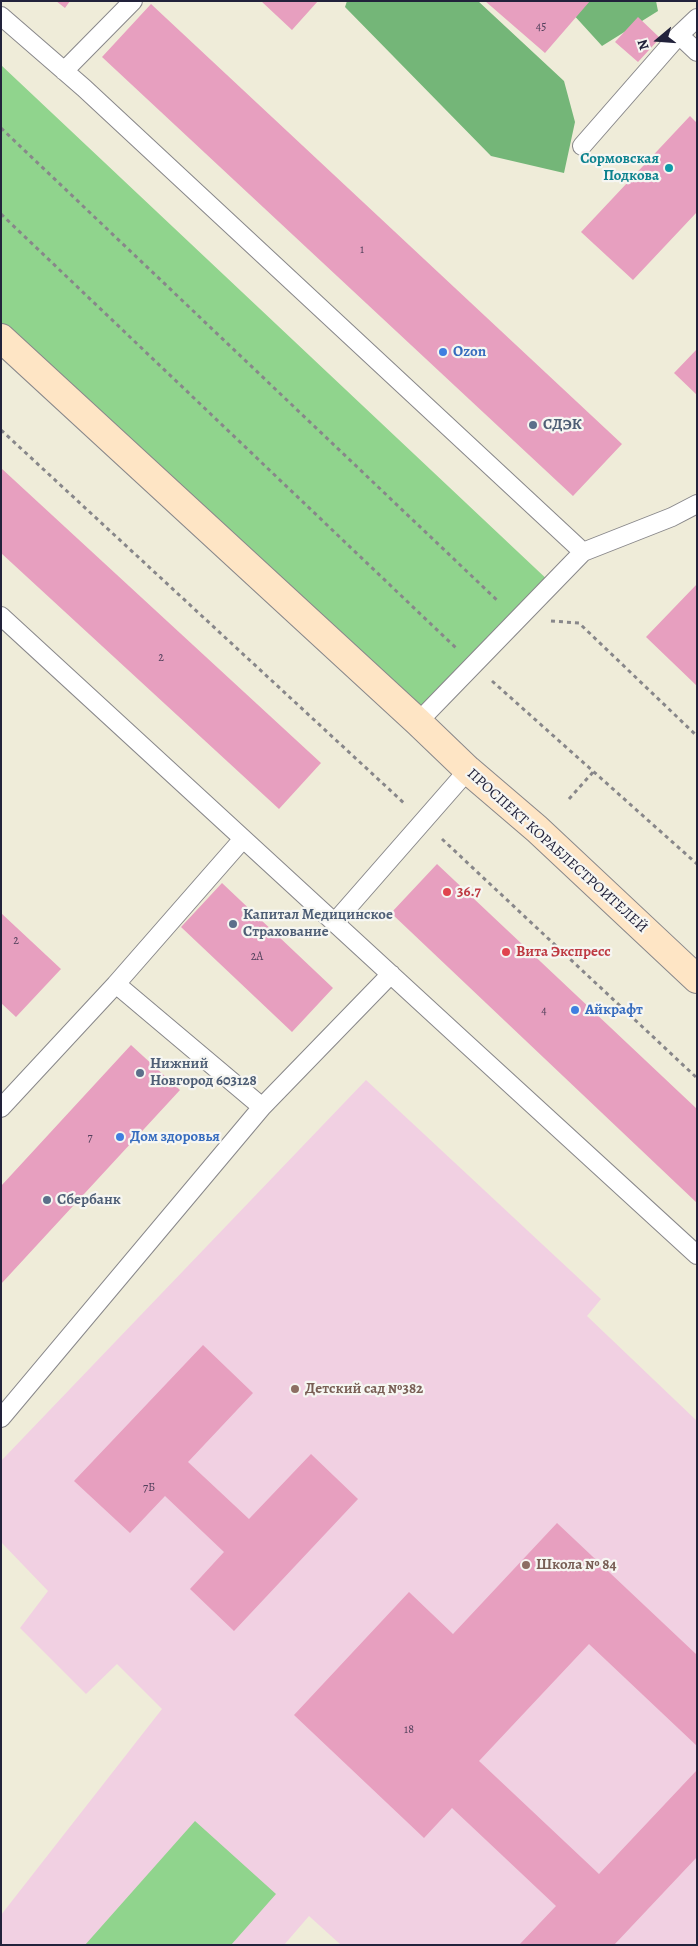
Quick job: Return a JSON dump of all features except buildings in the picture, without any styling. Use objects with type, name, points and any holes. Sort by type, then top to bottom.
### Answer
[{"type":"street","name":"ПРОСПЕКТ КОРАБЛЕСТРОИТЕЛЕЙ","points":[[1,338],[468,770],[537,829],[697,979]]},
{"type":"lane","points":[[64,71],[133,1]]},
{"type":"lane","points":[[1,16],[84,88],[583,552]]},
{"type":"lane","points":[[582,146],[679,35],[697,18]]},
{"type":"lane","points":[[679,35],[697,52]]},
{"type":"lane","points":[[418,722],[583,552],[672,517],[697,504]]},
{"type":"lane","points":[[1,616],[242,840],[335,922],[697,1255]]},
{"type":"lane","points":[[335,922],[468,770]]},
{"type":"lane","points":[[3,1103],[116,984],[242,840]]},
{"type":"lane","points":[[1,1418],[262,1107],[391,974]]},
{"type":"lane","points":[[116,984],[262,1107]]},
{"type":"path","points":[[1,128],[519,619],[579,623],[697,736]]},
{"type":"path","points":[[1,214],[474,665],[697,864]]},
{"type":"path","points":[[1,430],[697,1078]]},
{"type":"path","points":[[569,798],[594,772]]},
{"type":"shaded area","points":[[366,1080],[601,1299],[587,1316],[697,1421],[697,1945],[341,1945],[309,1916],[284,1945],[1,1945],[1,1915],[162,1709],[117,1664],[86,1694],[20,1628],[48,1591],[1,1542],[1,1461]]},
{"type":"green space","points":[[347,1],[478,1],[564,81],[575,122],[564,173],[491,156],[345,7]]},
{"type":"green space","points":[[561,1],[656,1],[658,11],[602,46]]},
{"type":"green space","points":[[1,65],[552,584],[418,722],[1,338]]},
{"type":"green space","points":[[195,1821],[276,1894],[231,1945],[85,1945]]},
{"type":"place","name":"Сормовская Подкова","points":[[669,168]]},
{"type":"place","name":"Ozon","points":[[443,352]]},
{"type":"place","name":"СДЭК","points":[[533,425]]},
{"type":"place","name":"36.7","points":[[447,892]]},
{"type":"place","name":"Капитал Медицинское Страхование","points":[[233,924]]},
{"type":"place","name":"Вита Экспресс","points":[[506,952]]},
{"type":"place","name":"Айкрафт","points":[[575,1010]]},
{"type":"place","name":"Нижний Новгород 603128","points":[[140,1073]]},
{"type":"place","name":"Дом здоровья","points":[[120,1137]]},
{"type":"place","name":"Сбербанк","points":[[47,1200]]},
{"type":"place","name":"Детский сад №382","points":[[295,1389]]},
{"type":"place","name":"Школа № 84","points":[[526,1565]]}]
